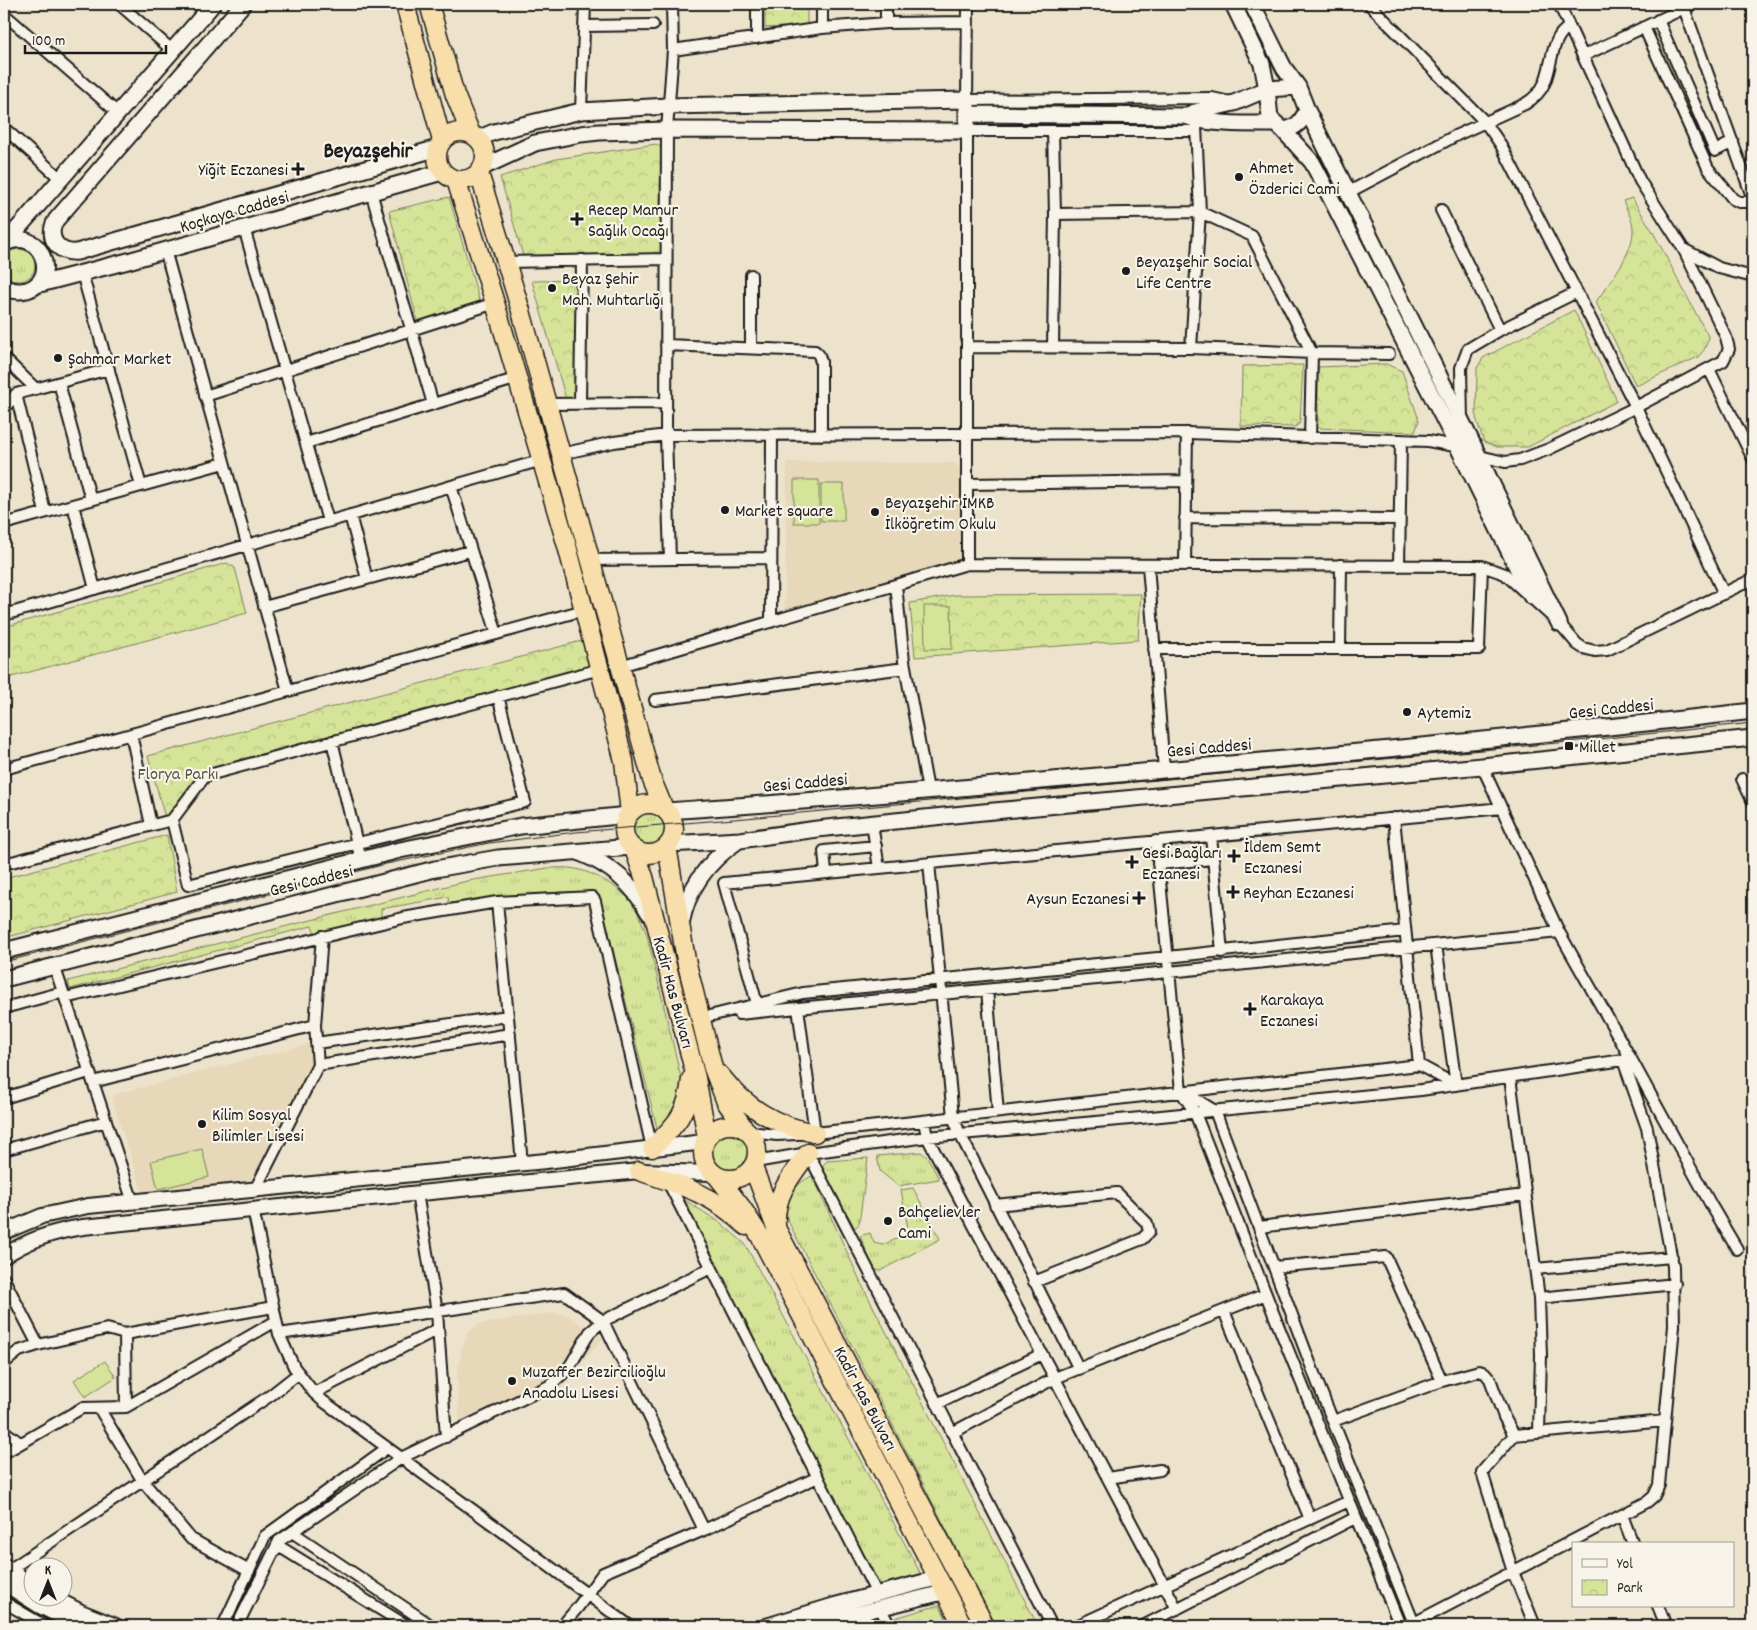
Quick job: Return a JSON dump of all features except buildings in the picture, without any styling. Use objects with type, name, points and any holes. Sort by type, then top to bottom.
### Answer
[{"type":"highway","points":[[405,4],[440,145],[437,156],[438,164],[449,176],[495,303],[542,460],[600,669],[624,761],[629,814],[625,823],[625,834],[633,848],[639,852],[650,854],[661,851],[668,845],[675,829],[672,818],[665,810],[652,780],[506,262],[481,170],[485,152],[474,136],[454,95],[429,4]]},
{"type":"highway","points":[[440,145],[449,136],[456,133],[463,132],[474,136]]},
{"type":"highway","points":[[449,176],[465,180],[481,170]]},
{"type":"highway","points":[[629,814],[643,805],[654,804],[665,810]]},
{"type":"highway","name":"Kadir Has Bulvarı","points":[[668,845],[680,929],[711,1062],[722,1093],[732,1112],[746,1130]]},
{"type":"highway","name":"Kadir Has Bulvarı","points":[[633,848],[693,1063],[705,1139]]},
{"type":"highway","points":[[711,1062],[732,1089],[758,1112],[788,1127],[815,1133]]},
{"type":"highway","points":[[652,1148],[672,1128],[686,1106],[689,1097],[693,1063]]},
{"type":"highway","points":[[723,1125],[746,1130],[756,1143],[757,1156],[748,1172],[737,1178],[730,1179],[714,1174],[707,1168],[702,1155],[705,1139],[723,1125]]},
{"type":"highway","points":[[776,1228],[776,1212],[780,1196],[788,1180],[808,1152]]},
{"type":"highway","name":"Kadir Has Bulvarı","points":[[754,1164],[776,1228],[985,1626]]},
{"type":"highway","points":[[639,1171],[697,1191],[719,1204],[747,1227],[766,1247]]},
{"type":"highway","name":"Kadir Has Bulvarı","points":[[714,1174],[742,1208],[766,1247],[964,1626]]},
{"type":"main road","points":[[5,243],[62,180],[213,4]]},
{"type":"main road","points":[[41,252],[58,246],[52,233],[56,220],[243,4]]},
{"type":"main road","points":[[1233,4],[1262,64],[1270,118],[1312,162],[1458,446],[1531,596]]},
{"type":"main road","points":[[1252,4],[1284,68],[1298,87],[1307,110],[1462,422],[1559,623]]},
{"type":"main road","points":[[1193,122],[1195,112],[1234,103],[1267,89],[1298,87]]},
{"type":"main road","points":[[474,136],[581,111],[668,106],[967,107],[1193,122],[1252,124],[1291,129],[1298,124],[1307,110]]},
{"type":"main road","points":[[481,170],[535,143],[581,134],[667,130],[967,131],[967,107]]},
{"type":"main road","points":[[581,111],[581,134]]},
{"type":"main road","name":"Koçkaya Caddesi","points":[[58,246],[66,252],[77,252],[440,145]]},
{"type":"main road","name":"Koçkaya Caddesi","points":[[19,291],[371,192],[449,176]]},
{"type":"main road","points":[[5,243],[18,239],[25,240],[36,246],[41,252],[45,268],[36,285]]},
{"type":"main road","points":[[4,287],[13,291],[19,291]]},
{"type":"main road","points":[[4,297],[19,291]]},
{"type":"main road","name":"Gesi Caddesi","points":[[665,810],[1164,770],[1588,730],[1753,711]]},
{"type":"main road","points":[[668,845],[740,840],[872,824],[1482,766],[1753,738]]},
{"type":"main road","name":"Gesi Caddesi","points":[[4,951],[400,850],[521,826],[629,814]]},
{"type":"main road","points":[[680,929],[689,897],[701,875],[718,856],[740,840]]},
{"type":"main road","name":"Gesi Caddesi","points":[[4,979],[435,869],[498,858],[633,848]]},
{"type":"main road","points":[[578,852],[601,862],[626,881],[640,897],[656,926]]},
{"type":"street","points":[[119,4],[172,50]]},
{"type":"street","points":[[581,111],[585,4]]},
{"type":"street","points":[[670,559],[666,435],[666,259],[667,130],[673,50],[672,4]]},
{"type":"street","points":[[757,4],[757,38]]},
{"type":"street","points":[[822,4],[822,28]]},
{"type":"street","points":[[886,4],[886,23]]},
{"type":"street","points":[[968,4],[967,107],[1212,98],[1234,103]]},
{"type":"street","points":[[1369,4],[1485,122],[1501,145],[1636,407],[1724,594]]},
{"type":"street","points":[[561,454],[614,442],[666,435],[1187,433],[1428,441],[1458,446],[1479,457],[1506,462],[1520,460],[1549,449],[1709,369],[1723,361],[1729,349],[1728,343],[1684,250],[1640,181],[1559,4]]},
{"type":"street","points":[[1583,56],[1688,6],[1753,201],[1740,202],[1734,199],[1708,168],[1644,27]]},
{"type":"street","points":[[4,14],[118,113]]},
{"type":"street","points":[[1658,20],[1715,150],[1733,142]]},
{"type":"street","points":[[673,50],[822,28],[886,23],[968,22]]},
{"type":"street","points":[[585,26],[653,26]]},
{"type":"street","points":[[1349,192],[1457,134],[1525,104],[1544,86],[1557,39],[1561,32],[1569,27]]},
{"type":"street","points":[[967,564],[967,131],[1054,131],[1193,122],[1200,212],[1191,348]]},
{"type":"street","points":[[4,128],[62,180]]},
{"type":"street","points":[[1054,131],[1054,347]]},
{"type":"street","points":[[371,192],[433,404]]},
{"type":"street","points":[[1441,210],[1500,330]]},
{"type":"street","points":[[1055,214],[1200,212],[1252,236],[1312,353],[1310,438]]},
{"type":"street","points":[[244,228],[328,522]]},
{"type":"street","points":[[165,250],[288,691]]},
{"type":"street","points":[[1684,250],[1719,268],[1753,276]]},
{"type":"street","points":[[506,262],[666,259]]},
{"type":"street","points":[[580,403],[582,260]]},
{"type":"street","points":[[82,273],[142,486]]},
{"type":"street","points":[[751,274],[751,348]]},
{"type":"street","points":[[1462,422],[1461,376],[1463,361],[1468,350],[1500,330],[1577,292]]},
{"type":"street","points":[[205,396],[495,303]]},
{"type":"street","points":[[666,345],[812,350],[820,356],[821,362],[821,435]]},
{"type":"street","points":[[967,347],[1191,348],[1389,354]]},
{"type":"street","points":[[4,358],[36,388]]},
{"type":"street","points":[[4,409],[16,394],[109,369]]},
{"type":"street","points":[[1709,369],[1753,459]]},
{"type":"street","points":[[306,443],[518,378]]},
{"type":"street","points":[[59,383],[91,500]]},
{"type":"street","points":[[16,394],[46,512]]},
{"type":"street","points":[[547,404],[666,403]]},
{"type":"street","points":[[1185,565],[1187,433]]},
{"type":"street","points":[[771,622],[772,435]]},
{"type":"street","points":[[1399,566],[1401,440]]},
{"type":"street","points":[[4,615],[542,460]]},
{"type":"street","points":[[4,524],[224,463]]},
{"type":"street","points":[[967,484],[1186,481]]},
{"type":"street","points":[[451,486],[497,634]]},
{"type":"street","points":[[73,504],[95,589]]},
{"type":"street","points":[[350,515],[367,579]]},
{"type":"street","points":[[1185,518],[1399,519]]},
{"type":"street","points":[[264,607],[470,551]]},
{"type":"street","points":[[590,560],[770,558]]},
{"type":"street","points":[[620,666],[967,564],[1482,566],[1506,574],[1559,623],[1582,648],[1601,651],[1607,650],[1753,579]]},
{"type":"street","points":[[1148,565],[1164,770]]},
{"type":"street","points":[[1340,649],[1341,565]]},
{"type":"street","points":[[1154,649],[1479,649],[1482,566]]},
{"type":"street","points":[[896,585],[905,668],[928,790]]},
{"type":"street","points":[[4,769],[584,610]]},
{"type":"street","points":[[655,700],[905,668]]},
{"type":"street","points":[[4,864],[172,820],[205,776],[600,669]]},
{"type":"street","points":[[172,820],[188,885],[525,802],[498,696]]},
{"type":"street","points":[[130,734],[151,825]]},
{"type":"street","points":[[332,742],[361,860]]},
{"type":"street","points":[[1482,766],[1559,932],[1626,1058],[1737,1249]]},
{"type":"street","points":[[1742,779],[1753,802]]},
{"type":"street","points":[[757,1004],[724,882],[1502,808]]},
{"type":"street","points":[[1394,818],[1419,1065]]},
{"type":"street","points":[[872,824],[879,868]]},
{"type":"street","points":[[1211,836],[1222,952]]},
{"type":"street","points":[[1156,841],[1182,1091],[1195,1113],[1400,1626]]},
{"type":"street","points":[[826,873],[824,851],[876,846]]},
{"type":"street","points":[[1158,864],[1213,858]]},
{"type":"street","points":[[929,863],[953,1117],[1078,1369]]},
{"type":"street","points":[[4,1008],[403,918],[497,902],[592,897],[595,901],[652,1148]]},
{"type":"street","points":[[497,902],[522,1163]]},
{"type":"street","points":[[701,1018],[803,993],[1168,958],[1405,932]]},
{"type":"street","points":[[701,1018],[1559,932]]},
{"type":"street","points":[[255,1190],[318,1066],[315,1025],[322,936]]},
{"type":"street","points":[[1436,945],[1456,1085]]},
{"type":"street","points":[[54,965],[133,1202]]},
{"type":"street","points":[[987,990],[998,1112]]},
{"type":"street","points":[[798,1008],[815,1133]]},
{"type":"street","points":[[316,1043],[508,1016]]},
{"type":"street","points":[[93,1082],[315,1025]]},
{"type":"street","points":[[318,1066],[510,1034]]},
{"type":"street","points":[[754,1164],[808,1152],[928,1137],[1216,1111],[1420,1090],[1626,1058]]},
{"type":"street","points":[[1182,1091],[1216,1111],[1333,1421],[1414,1624],[1647,1502],[1657,1491],[1661,1479],[1674,1326],[1675,1284],[1672,1257],[1647,1128],[1626,1058]]},
{"type":"street","points":[[746,1130],[777,1135],[815,1133],[1419,1065],[1456,1085]]},
{"type":"street","points":[[4,1098],[89,1072]]},
{"type":"street","points":[[1510,1077],[1539,1298],[1539,1432]]},
{"type":"street","points":[[4,1150],[106,1121]]},
{"type":"street","points":[[924,1121],[928,1137],[1177,1609]]},
{"type":"street","points":[[4,1232],[27,1221],[57,1212],[88,1206],[522,1163],[652,1148],[705,1139]]},
{"type":"street","points":[[808,1152],[1052,1626]]},
{"type":"street","points":[[4,1256],[34,1240],[70,1229],[639,1171],[714,1174]]},
{"type":"street","points":[[667,1180],[877,1594]]},
{"type":"street","points":[[417,1193],[437,1312],[446,1437]]},
{"type":"street","points":[[996,1205],[1117,1193],[1148,1223],[1149,1232],[1142,1239],[1034,1282]]},
{"type":"street","points":[[1259,1226],[1525,1195]]},
{"type":"street","points":[[252,1209],[279,1334],[294,1367],[314,1393],[630,1626]]},
{"type":"street","points":[[1274,1267],[1386,1257],[1442,1381]]},
{"type":"street","points":[[1535,1269],[1672,1257]]},
{"type":"street","points":[[237,1626],[278,1541],[401,1458],[550,1386],[573,1362],[590,1332],[603,1321],[711,1268]]},
{"type":"street","points":[[4,1279],[38,1345]]},
{"type":"street","points":[[1539,1298],[1675,1284]]},
{"type":"street","points":[[279,1334],[564,1293],[603,1321],[704,1530]]},
{"type":"street","points":[[952,1433],[1055,1378],[1266,1294]]},
{"type":"street","points":[[4,1363],[19,1352],[38,1345],[108,1329],[125,1334],[274,1307]]},
{"type":"street","points":[[1224,1311],[1310,1519]]},
{"type":"street","points":[[4,1454],[82,1408],[126,1407],[276,1321]]},
{"type":"street","points":[[314,1393],[438,1329]]},
{"type":"street","points":[[125,1334],[126,1407]]},
{"type":"street","points":[[937,1404],[1042,1354]]},
{"type":"street","points":[[1333,1421],[1442,1381],[1475,1371],[1485,1373],[1490,1379],[1504,1418],[1514,1435]]},
{"type":"street","points":[[6,1573],[271,1395],[299,1373]]},
{"type":"street","points":[[99,1408],[142,1480],[191,1539],[249,1571]]},
{"type":"street","points":[[1535,1626],[1513,1572],[1482,1472],[1514,1435],[1666,1421]]},
{"type":"street","points":[[4,1431],[20,1443]]},
{"type":"street","points":[[223,1626],[265,1536],[387,1448]]},
{"type":"street","points":[[1108,1478],[1160,1470]]},
{"type":"street","points":[[552,1626],[603,1573],[704,1530],[818,1477]]},
{"type":"street","points":[[1076,1626],[1349,1501]]},
{"type":"street","points":[[1622,1515],[1632,1542]]},
{"type":"street","points":[[1143,1626],[1356,1518]]},
{"type":"street","points":[[292,1532],[432,1626]]},
{"type":"street","points":[[277,1545],[407,1626]]},
{"type":"street","points":[[6,1573],[22,1580]]},
{"type":"street","points":[[6,1573],[40,1606],[80,1626]]},
{"type":"street","points":[[766,1626],[877,1594],[942,1585]]},
{"type":"street","points":[[811,1626],[885,1620],[942,1585]]},
{"type":"street","points":[[562,1626],[584,1592]]},
{"type":"street","points":[[4,1602],[45,1626]]},
{"type":"street","points":[[72,1607],[116,1626]]},
{"type":"street","points":[[1659,1608],[1666,1626]]},
{"type":"shaded area","name":"Beyazşehir İMKB İlköğretim Okulu","points":[[787,462],[956,463],[962,472],[964,552],[956,563],[792,616],[785,612]]},
{"type":"shaded area","name":"Kilim Sosyal Bilimler Lisesi","points":[[308,1044],[315,1051],[314,1073],[254,1186],[144,1196],[112,1100],[116,1094]]},
{"type":"shaded area","name":"Muzaffer Bezircilioğlu Anadolu Lisesi","points":[[552,1313],[566,1314],[603,1338],[560,1389],[460,1438],[457,1374],[462,1348],[468,1332],[479,1324]]},
{"type":"green space","points":[[765,4],[807,4],[807,26],[765,28]]},
{"type":"green space","points":[[656,144],[664,150],[662,264],[526,266],[500,177],[556,159]]},
{"type":"green space","points":[[449,197],[483,313],[420,331],[389,211]]},
{"type":"green space","points":[[1632,198],[1653,232],[1709,338],[1704,350],[1698,357],[1636,386],[1596,302],[1622,264],[1631,243],[1632,222],[1623,201]]},
{"type":"green space","points":[[19,249],[30,254],[35,265],[30,276],[19,281],[8,276],[3,265],[8,254]]},
{"type":"green space","points":[[584,280],[583,406],[568,406],[532,281]]},
{"type":"green space","points":[[1574,310],[1617,401],[1528,447],[1497,447],[1484,442],[1476,418],[1477,368],[1483,358]]},
{"type":"green space","points":[[1386,364],[1402,371],[1419,420],[1415,432],[1318,428],[1318,367]]},
{"type":"green space","points":[[1303,365],[1300,423],[1295,427],[1241,426],[1242,366]]},
{"type":"green space","points":[[794,480],[819,480],[819,523],[794,523]]},
{"type":"green space","points":[[821,484],[844,484],[844,521],[821,521]]},
{"type":"green space","points":[[227,563],[235,568],[247,613],[4,679],[4,627]]},
{"type":"green space","points":[[1141,594],[1138,640],[915,657],[910,603],[955,595]]},
{"type":"green space","points":[[924,606],[951,606],[952,649],[925,649]]},
{"type":"green space","name":"Florya Parkı","points":[[585,640],[594,674],[205,778],[167,825],[148,756]]},
{"type":"green space","points":[[649,810],[662,816],[668,829],[662,842],[649,848],[636,842],[630,829],[636,816]]},
{"type":"green space","points":[[167,835],[177,892],[4,938],[4,878]]},
{"type":"green space","points":[[548,868],[576,869],[605,881],[630,900],[642,921],[683,1086],[683,1095],[659,1136],[600,897],[596,891],[548,893],[449,903],[448,897],[381,909],[381,918],[315,933],[312,926],[70,989],[68,981],[467,881]]},
{"type":"green space","points":[[730,1131],[745,1137],[751,1152],[745,1167],[730,1173],[715,1167],[709,1152],[715,1137]]},
{"type":"green space","points":[[202,1149],[209,1177],[158,1189],[151,1161]]},
{"type":"green space","points":[[921,1152],[928,1158],[939,1179],[898,1186],[880,1171],[877,1156]]},
{"type":"green space","points":[[868,1158],[859,1224],[855,1228],[821,1167],[827,1161]]},
{"type":"green space","points":[[812,1176],[863,1287],[1038,1626],[996,1626],[787,1219],[787,1205],[792,1193],[795,1188]]},
{"type":"green space","points":[[913,1188],[940,1239],[880,1271],[874,1269],[860,1236],[870,1233],[874,1243],[882,1245],[909,1234],[901,1190]]},
{"type":"green space","points":[[683,1199],[721,1223],[745,1244],[923,1578],[879,1589]]},
{"type":"green space","points":[[105,1361],[116,1377],[85,1397],[74,1380]]},
{"type":"green space","points":[[939,1605],[950,1626],[896,1626],[895,1618]]},
{"type":"tram line","points":[[4,962],[386,864],[489,843],[576,832],[1568,742],[1753,723]]},
{"type":"place","name":"Yiğit Eczanesi","points":[[298,169]]},
{"type":"place","name":"Ahmet Özderici Cami","points":[[1239,177]]},
{"type":"place","name":"Recep Mamur Sağlık Ocağı","points":[[577,219]]},
{"type":"place","name":"Beyazşehir Social Life Centre","points":[[1126,271]]},
{"type":"place","name":"Beyaz Şehir Mah. Muhtarlığı","points":[[552,288]]},
{"type":"place","name":"Şahmar Market","points":[[58,358]]},
{"type":"place","name":"Market square","points":[[725,510]]},
{"type":"place","name":"Beyazşehir İMKB İlköğretim Okulu","points":[[875,512]]},
{"type":"place","name":"Aytemiz","points":[[1407,712]]},
{"type":"place","name":"Millet","points":[[1569,746]]},
{"type":"place","name":"İldem Semt Eczanesi","points":[[1234,856]]},
{"type":"place","name":"Gesi Bağları Eczanesi","points":[[1132,862]]},
{"type":"place","name":"Reyhan Eczanesi","points":[[1233,892]]},
{"type":"place","name":"Aysun Eczanesi","points":[[1139,898]]},
{"type":"place","name":"Karakaya Eczanesi","points":[[1250,1009]]},
{"type":"place","name":"Kilim Sosyal Bilimler Lisesi","points":[[202,1124]]},
{"type":"place","name":"Bahçelievler Cami","points":[[888,1221]]},
{"type":"place","name":"Muzaffer Bezircilioğlu Anadolu Lisesi","points":[[512,1381]]},
{"type":"district","name":"Beyazşehir","points":[[368,149]]}]
